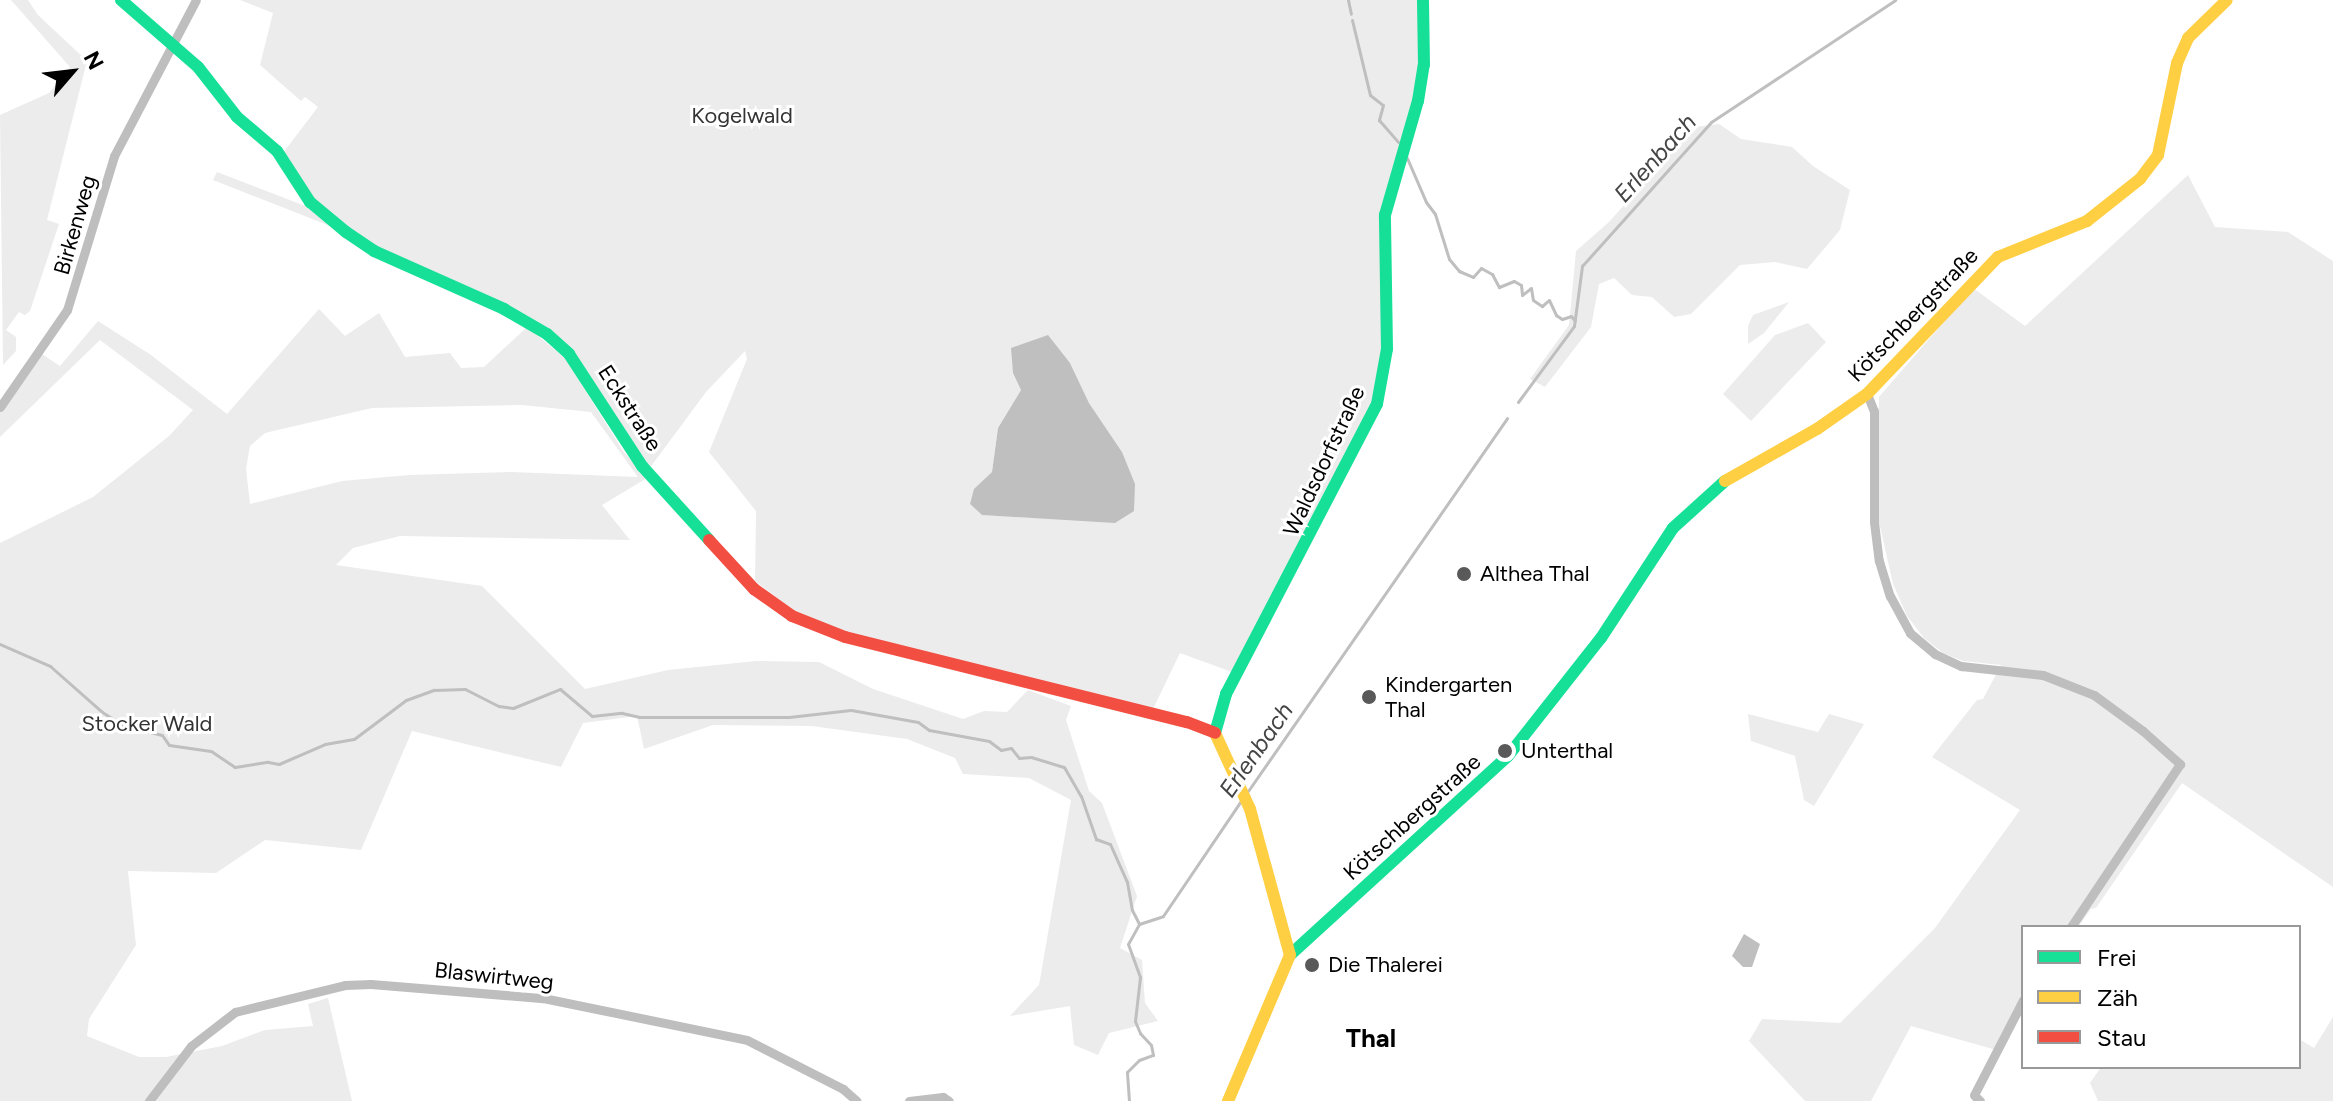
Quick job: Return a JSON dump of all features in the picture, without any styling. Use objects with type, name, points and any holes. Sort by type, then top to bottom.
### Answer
[{"type":"street","name":"Eckstraße","points":[[121,0],[206,75],[237,117],[277,151],[310,202],[346,232],[374,251],[504,309],[547,334],[569,354],[642,466],[754,589],[792,616],[845,637],[1187,722],[1215,733]]},
{"type":"street","name":"Birkenweg","points":[[0,407],[47,344],[67,310],[85,258],[107,175],[127,126],[196,0]]},
{"type":"street","name":"Waldsdorfstraße","points":[[1215,733],[1226,694],[1377,404],[1387,349],[1385,215],[1420,89],[1426,33],[1423,0]]},
{"type":"street","name":"Kötschbergstraße","points":[[1290,955],[1508,756],[1601,638],[1673,528],[1728,479],[1817,429],[1867,394],[1991,263],[2011,249],[2087,221],[2146,172],[2158,155],[2180,54],[2205,18],[2227,0]]},
{"type":"street","points":[[1867,394],[1874,411],[1874,522],[1879,561],[1890,596],[1910,633],[1935,654],[1961,666],[2043,675],[2094,695],[2143,731],[2180,764],[2072,925]]},
{"type":"street","points":[[1215,733],[1247,803],[1290,955],[1228,1101]]},
{"type":"street","name":"Blaswirtweg","points":[[149,1101],[191,1046],[235,1012],[345,985],[371,984],[543,998],[747,1040],[843,1089],[857,1101]]},
{"type":"street","points":[[1980,1101],[1974,1095],[2021,1004]]},
{"type":"street","points":[[909,1101],[943,1097],[949,1101]]},
{"type":"green space","points":[[11,0],[28,0],[38,15],[87,61],[47,220],[59,224],[30,311],[25,315],[19,312],[6,330],[16,337],[16,351],[3,365],[0,115],[49,93],[70,67]]},
{"type":"green space","name":"Kogelwald","points":[[240,0],[1420,0],[1422,64],[1416,101],[1386,191],[1383,350],[1372,402],[1232,672],[1180,653],[1153,709],[845,632],[795,611],[755,581],[756,511],[709,452],[747,359],[745,351],[706,392],[649,469],[588,374],[491,297],[379,251],[313,200],[283,153],[318,107],[305,97],[301,101],[260,65],[273,13]],"holes":[[[1070,363],[1089,403],[1122,452],[1035,518],[982,515],[970,504],[975,489],[992,472],[998,428],[1021,390],[1013,373]]]},
{"type":"green space","points":[[1719,124],[1741,139],[1792,147],[1813,166],[1850,190],[1840,230],[1807,269],[1775,262],[1740,265],[1691,314],[1674,317],[1652,297],[1632,295],[1614,278],[1599,284],[1591,327],[1545,387],[1530,379],[1569,325],[1576,251],[1609,222],[1694,127]]},
{"type":"green space","points":[[217,172],[308,207],[330,226],[213,180]]},
{"type":"green space","points":[[2188,175],[2215,227],[2288,232],[2333,261],[2333,887],[2182,783],[2096,908],[2091,909],[2079,925],[2021,925],[2021,1015],[2000,1051],[1911,1026],[1871,1101],[1805,1101],[1749,1041],[1762,1019],[1840,1023],[1935,928],[2020,810],[1932,757],[1977,700],[1983,699],[2001,665],[1963,661],[1943,653],[1924,638],[1907,616],[1893,584],[1879,522],[1879,397],[1973,288],[2025,326]]},
{"type":"green space","points":[[1789,302],[1764,333],[1748,344],[1748,326],[1753,315]]},
{"type":"green space","name":"Stocker Wald","points":[[319,309],[345,336],[379,313],[405,357],[450,353],[461,368],[484,367],[527,327],[565,358],[623,451],[647,478],[602,505],[630,540],[400,536],[353,548],[336,565],[482,586],[585,689],[668,670],[756,661],[819,662],[873,689],[963,719],[984,711],[1007,712],[1028,690],[1071,706],[1066,720],[1089,791],[1102,803],[1137,896],[1120,948],[1142,960],[1145,1003],[1158,1021],[1109,1033],[1098,1055],[1074,1045],[1070,1006],[1010,1016],[1039,985],[1071,800],[1029,778],[963,774],[955,758],[907,739],[812,726],[713,725],[644,749],[637,716],[583,723],[561,767],[412,731],[361,850],[265,840],[216,873],[128,871],[136,945],[89,1019],[87,1036],[139,1057],[166,1057],[222,1046],[265,1030],[313,1026],[308,1004],[328,998],[352,1101],[0,1101],[0,543],[93,497],[169,436],[193,410],[100,340],[0,437],[0,412],[42,354],[60,366],[98,321],[151,355],[227,414]],"holes":[[[522,405],[591,412],[638,477],[512,472],[409,475],[342,481],[250,504],[246,469],[250,446],[265,433],[372,408]]]},
{"type":"green space","points":[[1808,323],[1826,342],[1751,421],[1723,394],[1775,335]]},
{"type":"green space","points":[[1748,714],[1818,732],[1829,714],[1864,724],[1814,806],[1804,800],[1795,756],[1751,741]]},
{"type":"green space","points":[[2333,1017],[2333,1101],[2098,1101],[2090,1083],[2100,1069],[2301,1069],[2301,1040],[2314,1048]]},
{"type":"shaded area","points":[[1048,335],[1070,363],[1089,403],[1122,452],[1135,484],[1134,511],[1115,523],[982,515],[970,504],[974,489],[992,472],[998,428],[1021,390],[1013,373],[1011,348]]},
{"type":"shaded area","points":[[1744,934],[1760,944],[1752,967],[1743,967],[1732,956]]},
{"type":"waterway","points":[[1348,0],[1351,14]]},
{"type":"waterway","name":"Erlenbach","points":[[1518,402],[1574,326],[1582,266],[1711,122],[1895,0]]},
{"type":"waterway","points":[[1352,20],[1370,95],[1383,105],[1379,120],[1398,142]]},
{"type":"waterway","points":[[1407,158],[1426,202],[1435,214],[1449,259],[1459,271],[1473,277],[1481,268],[1492,274],[1499,287],[1514,281],[1521,285],[1522,295],[1531,288],[1533,300],[1542,306],[1549,300],[1556,315],[1562,319],[1571,316],[1575,321]]},
{"type":"waterway","name":"Erlenbach","points":[[1248,791],[1507,418]]},
{"type":"waterway","points":[[0,644],[50,666],[102,712],[123,725],[162,735],[169,745],[211,751],[235,767],[268,762],[279,764],[325,744],[354,739],[406,700],[434,690],[465,689],[499,706],[513,708],[560,689],[592,716],[622,713],[640,717],[789,717],[851,710],[918,722],[929,730],[989,741],[1001,750],[1011,748],[1019,758],[1031,757],[1064,767],[1081,796],[1096,839],[1110,844],[1127,882],[1132,910],[1139,924]]},
{"type":"waterway","name":"Erlenbach","points":[[1129,1101],[1127,1072],[1139,1060],[1153,1055],[1151,1045],[1140,1033],[1135,1021],[1140,977],[1128,944],[1139,924],[1163,916],[1241,801]]},
{"type":"traffic: fast","points":[[121,0],[198,67],[237,117],[277,151],[310,202],[346,232],[374,251],[504,309],[547,334],[569,354],[642,466],[709,540]]},
{"type":"traffic: fast","points":[[1215,733],[1226,694],[1377,404],[1387,349],[1385,215],[1418,101],[1424,65],[1423,0]]},
{"type":"traffic: fast","points":[[1290,955],[1508,756],[1601,638],[1673,528],[1725,481]]},
{"type":"traffic: slow","points":[[1725,481],[1817,429],[1867,394],[1998,257],[2087,221],[2140,179],[2158,155],[2177,63],[2188,38],[2227,0]]},
{"type":"traffic: slow","points":[[1215,733],[1250,809],[1290,955],[1228,1101]]},
{"type":"traffic: jam","points":[[709,540],[754,589],[792,616],[845,637],[1187,722],[1215,733]]},
{"type":"place","name":"Althea Thal","points":[[1464,574]]},
{"type":"place","name":"Kindergarten Thal","points":[[1369,697]]},
{"type":"place","name":"Unterthal","points":[[1505,751]]},
{"type":"place","name":"Die Thalerei","points":[[1312,965]]},
{"type":"district","name":"Thal","points":[[1371,1039]]}]
